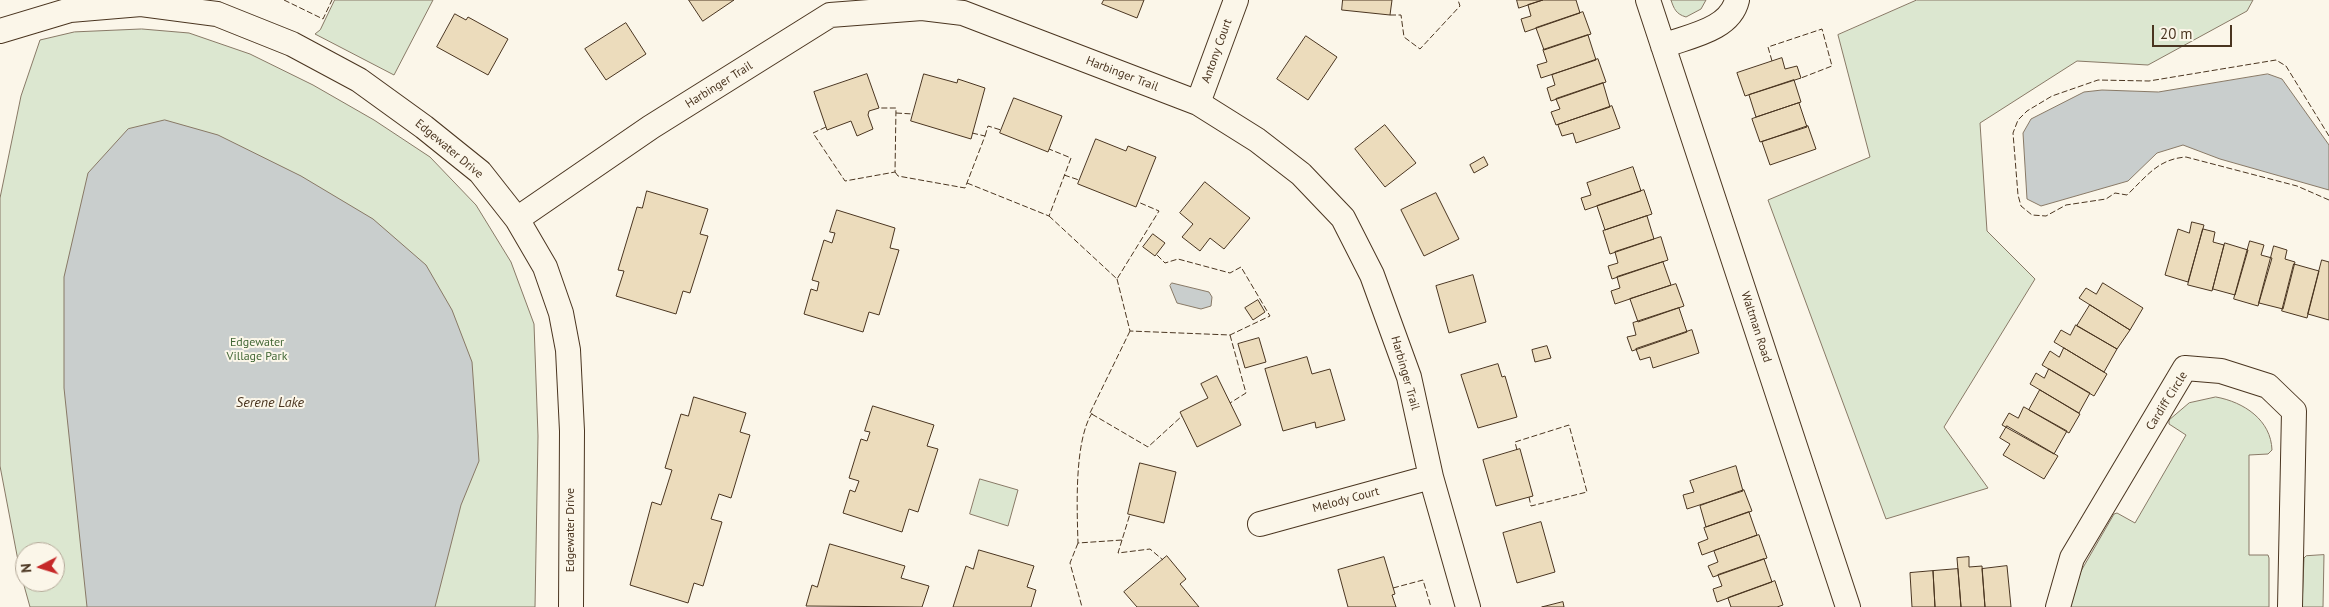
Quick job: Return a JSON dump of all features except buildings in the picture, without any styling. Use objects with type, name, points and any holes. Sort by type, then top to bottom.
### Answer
[{"type":"street","name":"Antony Court","points":[[1198,103],[1236,0]]},
{"type":"street","name":"Waltman Road","points":[[1648,0],[1848,607]]},
{"type":"street","points":[[1664,46],[1722,24],[1735,9],[1737,0]]},
{"type":"street","name":"Edgewater Drive","points":[[0,31],[70,10],[141,2],[217,14],[292,44],[359,80],[424,127],[480,172],[517,219],[545,267],[561,313],[568,350],[572,431],[570,607]]},
{"type":"street","name":"Harbinger Trail","points":[[517,219],[828,8],[922,8],[963,13],[1198,103],[1257,140],[1301,174],[1343,218],[1372,275],[1406,369],[1431,477],[1468,607]]},
{"type":"street","name":"Cardiff Circle","points":[[2058,607],[2072,558],[2185,368],[2221,371],[2268,386],[2294,411],[2290,607]]},
{"type":"street","name":"Melody Court","points":[[1260,524],[1431,477]]},
{"type":"green space","points":[[335,0],[433,0],[394,75],[315,34],[320,30]]},
{"type":"green space","points":[[1671,0],[1706,0],[1701,9],[1686,17],[1676,11]]},
{"type":"green space","points":[[1917,0],[2253,0],[2247,11],[2148,65],[2077,61],[1980,123],[1987,231],[2035,279],[1944,427],[1988,488],[1886,519],[1768,200],[1870,157],[1838,35]]},
{"type":"green space","name":"Serene Lake","points":[[142,29],[189,33],[250,54],[313,85],[374,120],[430,157],[476,205],[511,262],[534,324],[538,436],[535,607],[30,607],[26,592],[65,592],[65,542],[15,542],[15,545],[0,466],[0,198],[21,96],[40,40],[74,32]]},
{"type":"green space","points":[[2216,397],[2236,403],[2254,414],[2267,430],[2270,439],[2272,450],[2268,454],[2249,455],[2249,555],[2268,555],[2269,607],[2069,607],[2081,571],[2114,514],[2117,513],[2135,523],[2186,435],[2169,424],[2169,420],[2189,403]]},
{"type":"green space","points":[[980,479],[1018,490],[1008,526],[970,514]]},
{"type":"green space","points":[[2324,555],[2323,607],[2302,607],[2304,558],[2306,556]]},
{"type":"water","points":[[2268,74],[2282,79],[2329,145],[2329,190],[2220,159],[2183,145],[2157,153],[2128,181],[2041,206],[2027,199],[2023,133],[2031,119],[2084,92],[2102,90],[2158,92]]},
{"type":"water","name":"Serene Lake","points":[[165,120],[218,135],[301,176],[373,219],[426,265],[452,310],[472,362],[479,461],[461,505],[435,607],[87,607],[64,388],[64,277],[88,173],[128,129]]},
{"type":"water","points":[[1172,283],[1209,292],[1212,297],[1211,306],[1201,309],[1177,303],[1170,286]]},
{"type":"fence","points":[[284,0],[323,19],[332,0]]},
{"type":"fence","points":[[1390,15],[1401,15],[1404,37],[1420,49],[1460,6],[1458,0]]},
{"type":"fence","points":[[1772,61],[1768,47],[1822,29],[1832,66],[1801,78]]},
{"type":"fence","points":[[2329,136],[2286,66],[2276,60],[2149,81],[2098,80],[2052,96],[2027,111],[2018,120],[2013,133],[2018,195],[2021,206],[2032,215],[2046,216],[2066,205],[2106,199],[2115,193],[2127,195],[2160,165],[2176,158],[2186,157],[2297,186],[2329,200]]},
{"type":"fence","points":[[826,127],[813,133],[845,181],[895,172],[896,108],[879,108]]},
{"type":"fence","points":[[896,113],[913,114]]},
{"type":"fence","points":[[985,136],[988,126],[1001,130]]},
{"type":"fence","points":[[895,172],[898,176],[965,188],[985,136],[972,133]]},
{"type":"fence","points":[[967,183],[1049,216],[1071,158],[1049,149]]},
{"type":"fence","points":[[1064,175],[1079,180]]},
{"type":"fence","points":[[1049,216],[1117,279],[1159,211],[1138,202]]},
{"type":"fence","points":[[1117,279],[1130,331],[1230,335],[1270,316],[1241,267],[1230,273],[1178,259],[1165,263],[1156,254]]},
{"type":"fence","points":[[1130,331],[1090,413],[1148,447],[1182,416]]},
{"type":"fence","points":[[1230,335],[1246,393],[1230,403]]},
{"type":"fence","points":[[1092,413],[1086,426],[1079,458],[1077,495],[1078,543],[1122,540],[1130,514]]},
{"type":"fence","points":[[1517,450],[1515,442],[1569,425],[1587,492],[1531,506],[1529,497]]},
{"type":"fence","points":[[1122,540],[1118,553],[1150,549],[1163,560]]},
{"type":"fence","points":[[1078,543],[1070,563],[1082,607]]},
{"type":"fence","points":[[1393,588],[1423,580],[1431,607]]},
{"type":"park label","name":"Edgewater Village Park","points":[[257,350]]}]
